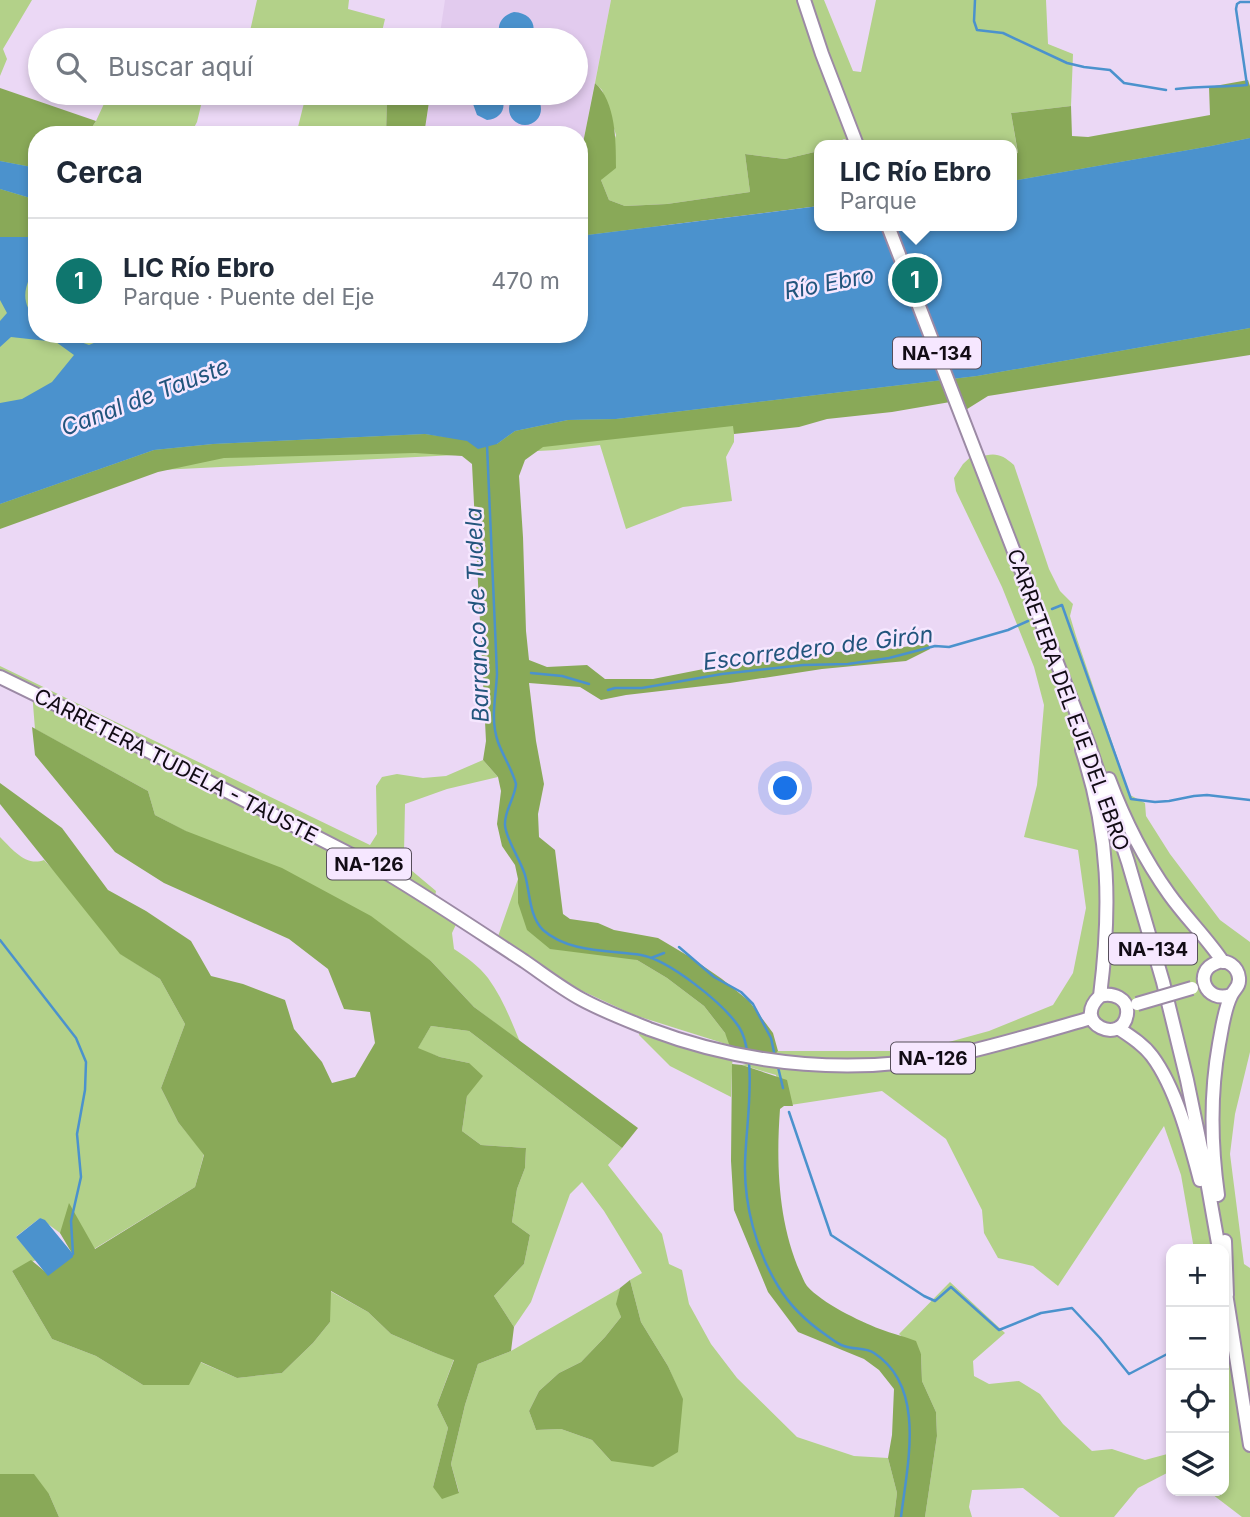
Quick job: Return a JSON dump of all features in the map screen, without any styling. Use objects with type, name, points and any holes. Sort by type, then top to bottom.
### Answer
[{"type":"main road","points":[[794,0],[822,54]]},
{"type":"main road","points":[[805,2],[855,140]]},
{"type":"main road","name":"CARRETERA DEL EJE DEL EBRO","points":[[890,231],[1090,748],[1128,862],[1163,982],[1187,1080],[1218,1244]]},
{"type":"main road","points":[[1031,596],[1060,653],[1112,787],[1138,842],[1168,892],[1223,962]]},
{"type":"main road","points":[[1055,657],[1092,783],[1102,832],[1107,875],[1107,917],[1100,996]]},
{"type":"main road","name":"CARRETERA TUDELA - TAUSTE","points":[[0,677],[385,872],[582,999],[626,1020],[679,1040],[770,1061],[820,1066],[863,1065],[961,1053],[1091,1018]]},
{"type":"main road","points":[[1132,1005],[1118,1028],[1103,1030],[1091,1018],[1091,1009],[1100,996],[1116,995],[1132,1005],[1198,986],[1217,997],[1224,997],[1236,990],[1245,973],[1230,964],[1216,963],[1209,967],[1198,986]]},
{"type":"main road","points":[[1225,1244],[1215,1172],[1212,1124],[1217,1056],[1231,995]]},
{"type":"main road","points":[[1118,1028],[1152,1056],[1170,1088],[1194,1156],[1213,1244]]},
{"type":"main road","points":[[1229,1307],[1250,1445]]},
{"type":"main road","points":[[1229,1331],[1237,1364]]},
{"type":"shaded area","points":[[445,0],[611,0],[586,126],[426,126],[429,105],[588,105],[588,28],[441,28]]},
{"type":"green space","points":[[0,0],[32,0],[3,49],[7,59],[0,76]]},
{"type":"green space","points":[[257,0],[349,0],[348,9],[385,19],[383,28],[251,28]]},
{"type":"green space","points":[[611,0],[824,0],[853,71],[861,72],[876,0],[1046,0],[1048,44],[1073,54],[1071,106],[1011,113],[1016,140],[814,140],[814,152],[785,159],[745,154],[750,192],[667,204],[625,206],[609,200],[601,180],[616,135],[602,90],[595,83]]},
{"type":"green space","points":[[1248,80],[1250,138],[1017,180],[1017,140],[1011,113],[1071,106],[1072,136],[1088,137],[1210,115],[1209,87]]},
{"type":"green space","points":[[595,83],[607,100],[615,134],[616,168],[601,180],[609,200],[625,206],[667,204],[750,192],[745,154],[785,159],[814,152],[814,207],[588,235],[586,126]]},
{"type":"green space","points":[[0,88],[28,98],[28,105],[49,105],[96,121],[93,126],[28,126],[28,166],[0,161]]},
{"type":"green space","points":[[103,105],[201,105],[195,126],[93,126]]},
{"type":"green space","points":[[304,105],[387,105],[386,126],[298,126]]},
{"type":"green space","points":[[387,105],[429,105],[425,126],[386,126]]},
{"type":"green space","points":[[1250,115],[1250,348],[734,428],[734,442],[726,457],[732,501],[683,507],[626,529],[600,445],[557,450],[160,470],[0,523],[0,133],[28,139],[28,343],[588,343],[588,226],[814,226],[814,231],[1017,231],[1017,148],[1018,154]]},
{"type":"green space","points":[[0,189],[28,197],[28,237],[0,237]]},
{"type":"green space","points":[[1250,328],[1250,355],[988,396],[964,411],[956,401],[827,419],[799,427],[734,434],[733,426],[543,447],[525,460],[519,476],[529,660],[547,667],[587,665],[605,679],[653,679],[734,663],[768,662],[834,652],[928,644],[930,649],[906,661],[822,669],[601,700],[580,687],[529,683],[544,784],[538,814],[539,837],[555,850],[563,914],[570,919],[658,938],[722,979],[749,1001],[773,1033],[778,1051],[771,1059],[733,1055],[725,1033],[704,1006],[667,978],[637,960],[550,949],[527,930],[518,903],[515,865],[502,846],[497,824],[501,791],[498,777],[483,760],[486,741],[472,464],[462,456],[415,453],[224,458],[158,472],[0,529],[0,504],[154,450],[213,444],[425,434],[497,444],[515,431],[568,420],[616,419],[977,376]]},
{"type":"green space","points":[[977,451],[979,457],[998,455],[1014,465],[1049,569],[1060,591],[1073,604],[1070,616],[1130,795],[1145,803],[1146,816],[1170,854],[1220,920],[1250,942],[1250,1052],[1235,1114],[1230,1154],[1244,1264],[1250,1268],[1250,1517],[1242,1517],[1215,1496],[1229,1496],[1229,1244],[1193,1244],[1181,1175],[1164,1126],[1058,1286],[1033,1266],[998,1258],[984,1233],[982,1210],[946,1139],[882,1091],[784,1106],[776,1075],[742,1065],[769,1059],[778,1051],[916,1051],[989,1031],[1053,1005],[1073,973],[1086,908],[1078,850],[1024,837],[1037,785],[1044,705],[1034,667],[1002,587],[956,491],[954,478],[963,464]]},
{"type":"green space","points":[[0,666],[370,845],[377,834],[376,786],[382,777],[397,774],[423,778],[446,776],[483,760],[498,777],[447,789],[405,804],[404,853],[411,870],[436,891],[434,902],[460,916],[452,933],[454,949],[488,978],[502,1001],[520,1042],[474,1007],[431,961],[155,815],[148,791],[35,729],[32,692],[0,677]]},
{"type":"green space","points":[[32,727],[148,791],[155,815],[186,831],[282,868],[371,916],[431,961],[474,1007],[638,1128],[622,1148],[469,1031],[431,1026],[418,1048],[440,1057],[469,1063],[483,1076],[467,1096],[462,1131],[481,1145],[526,1148],[525,1168],[517,1189],[512,1222],[530,1235],[524,1264],[494,1296],[514,1327],[511,1351],[478,1364],[451,1464],[459,1493],[442,1499],[433,1487],[448,1428],[437,1405],[454,1360],[391,1334],[368,1312],[331,1291],[330,1322],[282,1373],[237,1378],[201,1362],[189,1385],[143,1385],[96,1356],[52,1339],[12,1271],[31,1260],[48,1274],[73,1255],[60,1233],[69,1203],[95,1249],[195,1187],[204,1155],[178,1122],[161,1088],[185,1024],[160,979],[120,954],[0,804],[0,783],[62,828],[108,890],[191,941],[211,976],[243,984],[285,1000],[294,1029],[322,1062],[332,1083],[355,1077],[375,1043],[370,1012],[344,1009],[328,969],[289,939],[164,883],[115,852],[35,755]]},
{"type":"green space","points":[[0,837],[25,859],[37,862],[44,860],[118,939],[121,954],[160,979],[185,1024],[161,1088],[178,1122],[204,1154],[195,1187],[94,1249],[64,1236],[40,1218],[16,1237],[36,1260],[12,1271],[52,1339],[96,1356],[143,1385],[200,1362],[237,1378],[282,1373],[330,1322],[330,1291],[368,1312],[391,1334],[454,1359],[437,1405],[448,1428],[433,1487],[459,1492],[451,1464],[478,1364],[511,1351],[620,1288],[617,1304],[621,1317],[581,1362],[559,1373],[539,1391],[529,1411],[536,1430],[561,1429],[592,1440],[611,1461],[682,1399],[668,1366],[641,1322],[630,1280],[642,1273],[604,1211],[582,1182],[570,1194],[531,1302],[514,1327],[494,1296],[524,1264],[530,1235],[512,1222],[517,1189],[525,1168],[526,1148],[481,1145],[462,1131],[469,1063],[417,1049],[431,1026],[469,1031],[622,1148],[608,1165],[662,1234],[669,1264],[682,1270],[689,1304],[711,1344],[737,1378],[797,1437],[854,1456],[888,1458],[897,1493],[894,1517],[59,1517],[49,1494],[0,1476]]},
{"type":"green space","points":[[518,879],[518,903],[637,960],[667,978],[704,1006],[733,1046],[731,1097],[670,1066],[639,1035],[641,1022],[694,1040],[726,1044],[634,1015],[535,969],[495,945]]},
{"type":"green space","points":[[732,1064],[787,1080],[793,1106],[780,1109],[780,1192],[787,1233],[806,1284],[822,1299],[852,1316],[884,1331],[916,1341],[921,1354],[922,1381],[936,1412],[937,1436],[925,1517],[894,1517],[897,1493],[888,1458],[894,1389],[879,1370],[864,1359],[798,1332],[768,1292],[734,1210],[731,1161]]},
{"type":"green space","points":[[630,1280],[641,1322],[668,1366],[683,1399],[678,1452],[653,1467],[611,1461],[592,1440],[561,1429],[536,1430],[529,1411],[539,1391],[559,1373],[581,1362],[621,1317],[616,1304],[620,1288]]},
{"type":"green space","points":[[950,1282],[1005,1333],[973,1361],[974,1376],[989,1384],[1019,1381],[1040,1394],[1063,1424],[1092,1451],[1112,1449],[1145,1460],[1166,1454],[1166,1474],[1138,1488],[1114,1517],[1060,1517],[1023,1488],[972,1490],[969,1507],[972,1517],[925,1517],[937,1436],[936,1412],[922,1381],[921,1354],[899,1334]]},
{"type":"green space","points":[[0,1474],[34,1474],[49,1494],[59,1517],[0,1517]]},
{"type":"water","points":[[514,12],[525,15],[532,21],[534,28],[499,28],[505,16]]},
{"type":"water","points":[[473,105],[503,105],[500,114],[492,119],[487,120],[477,115]]},
{"type":"water","points":[[510,105],[540,105],[541,109],[536,120],[525,125],[514,120],[509,109]]},
{"type":"water","points":[[1250,138],[1250,328],[977,376],[616,419],[568,420],[515,431],[497,444],[478,449],[467,441],[425,434],[213,444],[154,450],[0,504],[0,403],[22,399],[52,382],[74,355],[57,343],[588,343],[588,235],[814,207],[814,231],[1017,231],[1017,180]]},
{"type":"water","points":[[0,161],[28,166],[28,197],[0,189]]},
{"type":"water","points":[[0,237],[28,237],[28,283],[25,295],[28,339],[11,337],[0,347],[0,321],[7,313],[0,300]]},
{"type":"water","points":[[40,1218],[45,1220],[73,1254],[73,1257],[48,1276],[16,1237]]},
{"type":"waterway","points":[[975,0],[974,21],[977,30],[1003,33],[1067,63],[1110,70],[1124,83],[1166,90]]},
{"type":"waterway","points":[[1176,89],[1247,85],[1236,9],[1240,2],[1250,2]]},
{"type":"waterway","name":"Barranco de Tudela","points":[[487,445],[497,674],[494,725],[498,742],[516,784],[506,815],[506,830],[525,875],[535,918],[543,930],[565,943],[641,955],[666,965],[721,1006],[739,1027],[747,1052]]},
{"type":"waterway","name":"Escorredero de Girón","points":[[1052,609],[1062,605],[1131,799],[1155,802],[1207,795],[1250,800]]},
{"type":"waterway","name":"Escorredero de Girón","points":[[608,690],[642,688],[722,674],[889,658],[935,646],[949,647],[1008,630],[1028,621]]},
{"type":"waterway","name":"Escorredero de Girón","points":[[531,673],[562,676],[589,684]]},
{"type":"waterway","points":[[0,940],[76,1038],[86,1062],[85,1090],[77,1134],[81,1177],[71,1221],[73,1254]]},
{"type":"waterway","points":[[679,947],[714,977],[741,992],[753,1004],[771,1038],[774,1052]]},
{"type":"waterway","name":"Barranco de Tudela","points":[[651,958],[664,953]]},
{"type":"waterway","name":"Barranco de Tudela","points":[[749,1062],[745,1179],[749,1211],[763,1258],[778,1286],[799,1313],[839,1344],[874,1353],[891,1368],[901,1386],[910,1429],[901,1517]]},
{"type":"waterway","points":[[778,1067],[783,1088]]},
{"type":"waterway","points":[[789,1112],[831,1235],[924,1296],[935,1301],[951,1287],[999,1330],[1041,1313],[1072,1308],[1129,1374],[1166,1355]]},
{"type":"place","name":"LIC Río Ebro","points":[[915,280]]},
{"type":"water label","name":"Río Ebro","points":[[829,283]]},
{"type":"water label","name":"Canal de Tauste","points":[[145,397]]}]
